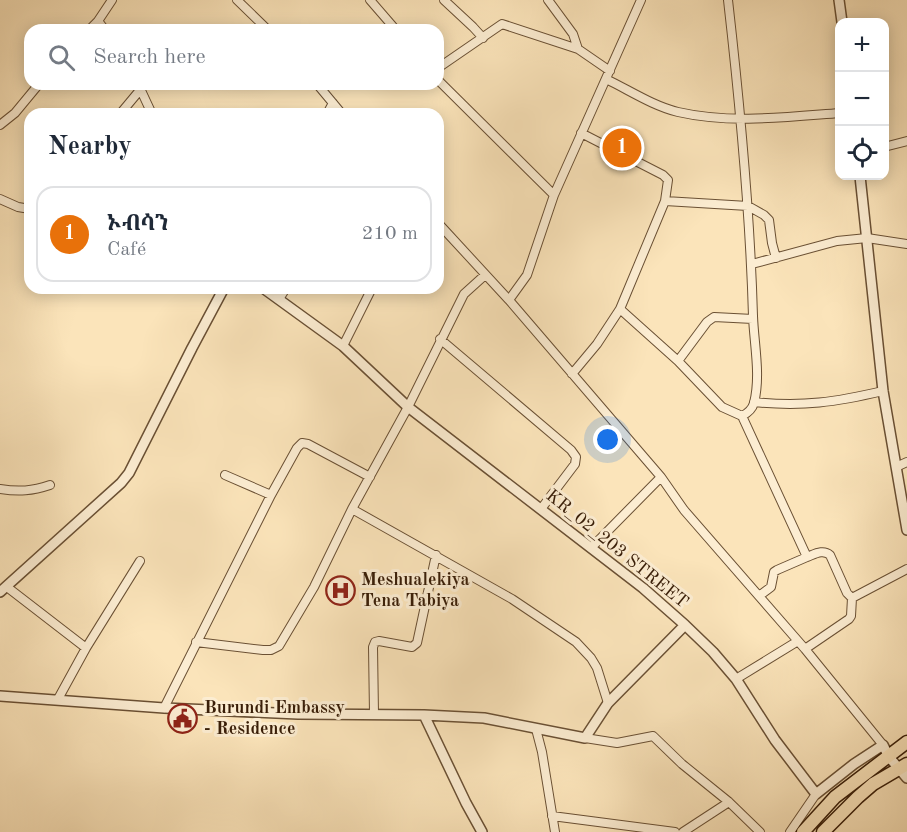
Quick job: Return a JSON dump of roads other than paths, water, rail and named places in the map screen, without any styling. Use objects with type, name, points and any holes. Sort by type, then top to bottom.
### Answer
[{"type":"main road","points":[[803,832],[835,797],[907,742]]},
{"type":"main road","points":[[823,832],[873,784],[904,771]]},
{"type":"street","points":[[95,24],[112,0]]},
{"type":"street","points":[[237,0],[262,24]]},
{"type":"street","points":[[371,0],[391,24]]},
{"type":"street","points":[[444,0],[483,38]]},
{"type":"street","points":[[548,0],[573,34],[578,49]]},
{"type":"street","points":[[508,300],[527,275],[554,195],[641,0]]},
{"type":"street","points":[[728,0],[748,206],[756,365],[754,402],[749,412],[742,416]]},
{"type":"street","points":[[839,0],[841,18]]},
{"type":"street","points":[[444,64],[502,24],[578,49],[608,75],[677,111],[770,119],[835,113]]},
{"type":"street","points":[[444,86],[554,195]]},
{"type":"street","points":[[0,125],[15,113],[34,90]]},
{"type":"street","points":[[124,108],[137,90]]},
{"type":"street","points":[[140,90],[149,108]]},
{"type":"street","points":[[321,90],[337,108]]},
{"type":"street","points":[[331,108],[333,104]]},
{"type":"street","points":[[572,374],[597,344],[620,309],[665,201],[668,180],[663,175],[581,133]]},
{"type":"street","points":[[889,146],[907,141]]},
{"type":"street","points":[[860,180],[883,391],[907,530]]},
{"type":"street","points":[[0,199],[24,208]]},
{"type":"street","points":[[665,201],[748,206],[769,220],[776,258]]},
{"type":"street","points":[[444,230],[661,477],[684,510],[805,649],[883,745],[889,757],[904,771]]},
{"type":"street","points":[[752,264],[837,241],[867,237],[907,244]]},
{"type":"street","points":[[196,642],[263,650],[271,650],[279,646],[314,586],[464,294],[485,275]]},
{"type":"street","points":[[86,648],[3,590],[121,483],[129,473],[221,294]]},
{"type":"street","name":"KR_02_203 STREET","points":[[272,294],[343,346],[408,406],[643,588],[685,625],[713,652],[736,679],[775,740],[816,794]]},
{"type":"street","points":[[279,299],[282,294]]},
{"type":"street","points":[[343,346],[369,294]]},
{"type":"street","points":[[620,309],[678,361],[722,407],[742,416],[807,557]]},
{"type":"street","points":[[678,361],[707,322],[714,317],[753,319]]},
{"type":"street","points":[[440,339],[571,450],[576,458],[575,464],[541,509]]},
{"type":"street","points":[[754,402],[807,405],[883,391]]},
{"type":"street","points":[[164,708],[297,448],[302,443],[308,444],[370,477]]},
{"type":"street","points":[[896,467],[907,462]]},
{"type":"street","points":[[225,475],[271,495]]},
{"type":"street","points":[[591,548],[661,477]]},
{"type":"street","points":[[0,489],[18,492],[32,491],[50,485]]},
{"type":"street","points":[[352,509],[512,599],[576,642],[597,668],[608,702]]},
{"type":"street","points":[[759,596],[771,587],[774,572],[777,570],[821,552],[830,555],[847,593],[852,598],[851,616],[805,649]]},
{"type":"street","points":[[374,714],[373,647],[375,642],[379,641],[405,647],[412,647],[417,643],[436,555]]},
{"type":"street","points":[[58,699],[86,648],[140,561]]},
{"type":"street","points":[[852,598],[907,569]]},
{"type":"street","points":[[585,738],[608,702],[685,625]]},
{"type":"street","points":[[736,679],[798,641]]},
{"type":"street","points":[[0,696],[164,708],[298,714],[484,717],[536,729],[617,743],[653,736],[760,832]]},
{"type":"street","points":[[424,715],[481,832]]},
{"type":"street","points":[[536,729],[555,832]]},
{"type":"street","points":[[790,832],[816,794],[883,745]]},
{"type":"street","points":[[683,832],[729,802]]},
{"type":"street","points":[[552,816],[675,832]]},
{"type":"place","name":"ኦብሳን","points":[[622,148]]},
{"type":"place","name":"Meshualekiya Tena Tabiya","points":[[340,590]]},
{"type":"place","name":"Burundi Embassy - Residence","points":[[183,718]]}]
